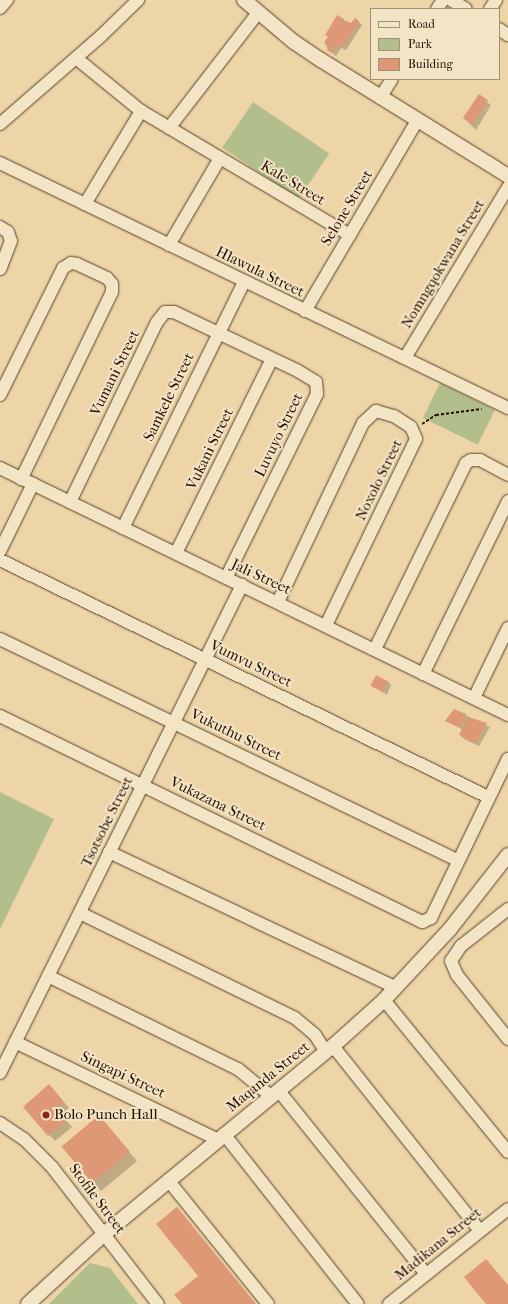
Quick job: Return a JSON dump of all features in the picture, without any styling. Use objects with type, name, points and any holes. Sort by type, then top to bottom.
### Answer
[{"type":"street","points":[[0,8],[7,0]]},
{"type":"street","points":[[0,124],[50,78],[76,58],[138,0]]},
{"type":"street","points":[[244,0],[299,46],[380,98],[508,176]]},
{"type":"street","points":[[451,0],[464,8]]},
{"type":"street","points":[[169,128],[258,13]]},
{"type":"street","name":"Kale Street","points":[[76,58],[141,111],[350,235]]},
{"type":"street","points":[[380,98],[391,80]]},
{"type":"street","points":[[85,204],[141,111]]},
{"type":"street","name":"Selone Street","points":[[305,311],[417,120]]},
{"type":"street","points":[[169,245],[220,158]]},
{"type":"street","name":"Hlawula Street","points":[[0,162],[244,282],[505,406]]},
{"type":"street","name":"Nomngqokwana Street","points":[[405,358],[508,187]]},
{"type":"street","points":[[0,227],[8,232],[11,241],[0,269]]},
{"type":"street","points":[[0,394],[63,268],[71,263],[77,264],[107,278],[112,284],[112,292],[21,479]]},
{"type":"street","name":"Samkele Street","points":[[123,528],[244,282]]},
{"type":"street","name":"Vumani Street","points":[[70,502],[162,315],[168,311],[174,312],[218,333]]},
{"type":"street","name":"Luvuyo Street","points":[[218,333],[312,379],[317,385],[316,394],[226,578]]},
{"type":"street","name":"Vukani Street","points":[[176,553],[272,359]]},
{"type":"street","name":"Noxolo Street","points":[[278,602],[367,416],[376,411],[384,412],[404,422],[412,430],[416,439],[326,625]]},
{"type":"street","points":[[375,649],[466,463],[471,460],[480,460],[508,475]]},
{"type":"street","name":"Jali Street","points":[[0,468],[326,625],[508,715]]},
{"type":"street","points":[[0,551],[33,484]]},
{"type":"street","points":[[423,674],[508,501]]},
{"type":"street","name":"Vumvu Street","points":[[0,560],[488,797]]},
{"type":"street","name":"Tsotsobe Street","points":[[0,1073],[242,585]]},
{"type":"street","points":[[474,698],[508,628]]},
{"type":"street","name":"Vukuthu Street","points":[[0,639],[457,860]]},
{"type":"street","name":"Vukazana Street","points":[[0,716],[143,784],[422,922],[431,918],[457,860]]},
{"type":"street","points":[[457,860],[508,759]]},
{"type":"street","points":[[109,852],[395,987]]},
{"type":"street","name":"Maqanda Street","points":[[28,1304],[104,1234],[221,1136],[329,1049],[384,1000],[454,924],[508,855]]},
{"type":"street","points":[[80,913],[295,1018],[329,1049],[480,1231]]},
{"type":"street","points":[[506,916],[461,946],[451,961],[457,976],[508,1039]]},
{"type":"street","points":[[48,976],[238,1069],[275,1094],[426,1274]]},
{"type":"street","points":[[384,1000],[508,1152]]},
{"type":"street","name":"Singapi Street","points":[[15,1042],[221,1136]]},
{"type":"street","name":"Stofile Street","points":[[0,1123],[37,1149],[158,1304]]},
{"type":"street","points":[[221,1136],[358,1304]]},
{"type":"street","points":[[168,1180],[268,1304]]},
{"type":"street","name":"Madikana Street","points":[[389,1304],[508,1209]]},
{"type":"path","points":[[412,430],[436,415],[505,406]]},
{"type":"green space","points":[[253,102],[329,153],[299,199],[222,148]]},
{"type":"green space","points":[[440,383],[495,410],[478,445],[423,418]]},
{"type":"green space","points":[[0,792],[54,819],[0,929]]},
{"type":"green space","points":[[90,1263],[110,1268],[138,1304],[49,1304]]},
{"type":"building","points":[[337,15],[344,19],[345,25],[347,21],[351,23],[355,18],[359,21],[342,48],[337,45],[332,53],[327,50],[329,46],[324,43],[328,36],[325,35]]},
{"type":"building","points":[[479,94],[488,100],[472,124],[463,118]]},
{"type":"building","points":[[376,675],[388,681],[382,692],[371,686]]},
{"type":"building","points":[[454,709],[466,714],[460,728],[445,721]]},
{"type":"building","points":[[468,717],[487,723],[475,743],[459,735]]},
{"type":"building","name":"Bolo Punch Hall","points":[[49,1084],[64,1102],[56,1109],[67,1121],[48,1136],[23,1107]]},
{"type":"building","points":[[99,1115],[130,1152],[92,1183],[61,1146]]},
{"type":"building","points":[[177,1207],[256,1304],[182,1304],[174,1295],[198,1276],[156,1224]]},
{"type":"building","points":[[486,1259],[508,1285],[508,1304],[486,1304],[464,1277]]},
{"type":"place","name":"Bolo Punch Hall","points":[[46,1115]]}]
